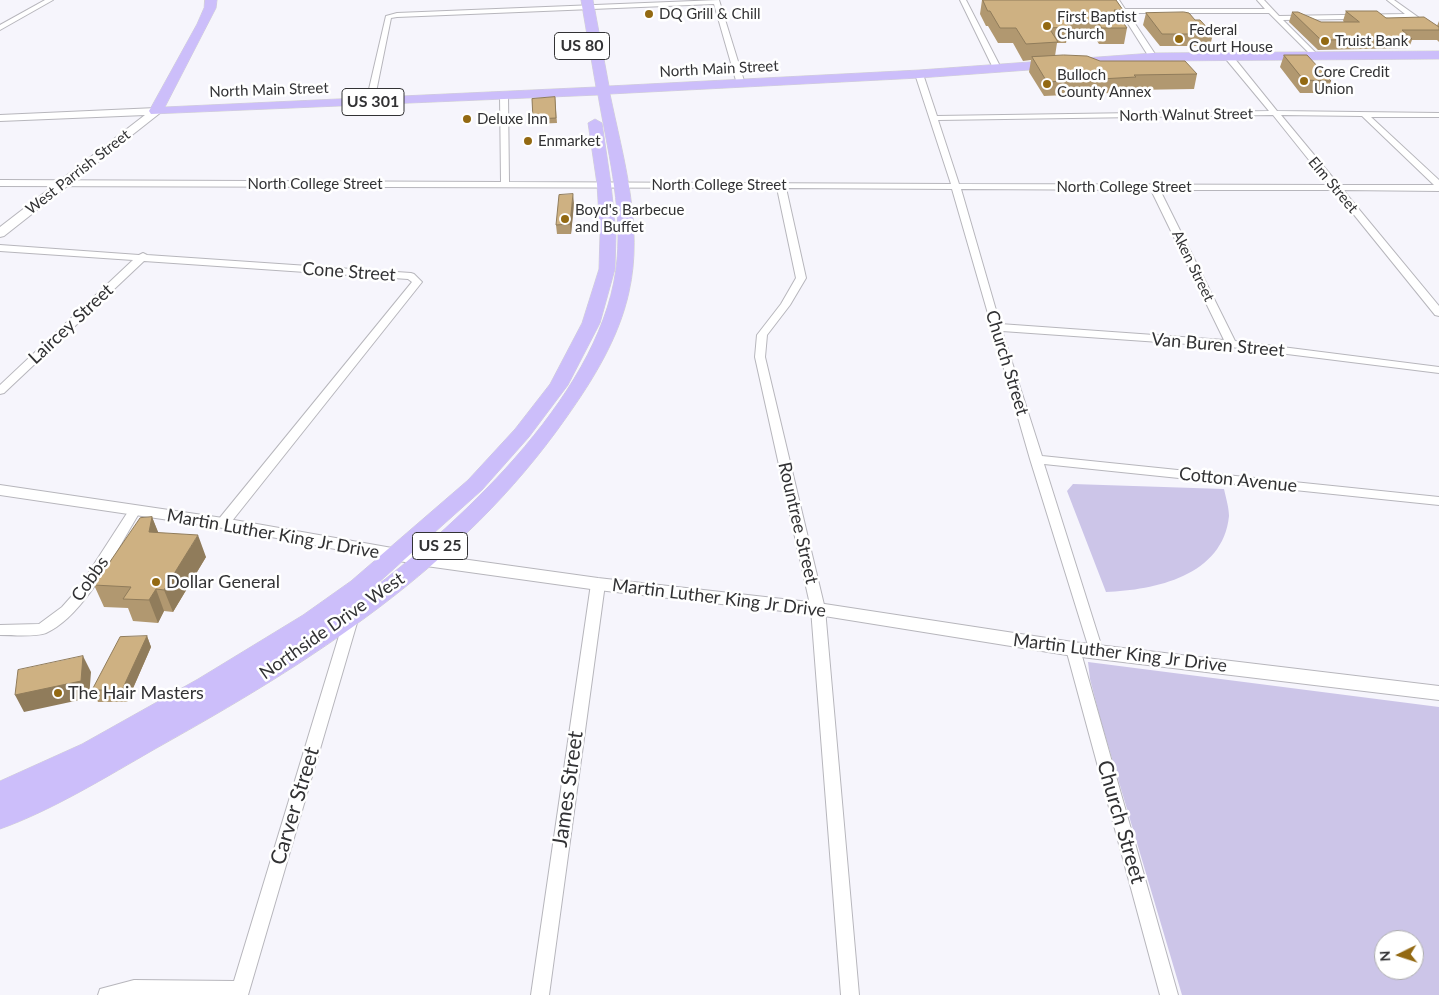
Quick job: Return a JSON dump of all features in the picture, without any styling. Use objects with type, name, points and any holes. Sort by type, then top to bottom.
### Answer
[{"type":"main road","points":[[156,111],[210,8],[211,0]]},
{"type":"main road","name":"US 80","points":[[574,4],[577,23]]},
{"type":"main road","name":"US 80","points":[[587,4],[594,86]]},
{"type":"main road","name":"North Main Street","points":[[156,111],[504,96],[594,86],[741,84],[919,74],[1153,57],[1437,57]]},
{"type":"main road","name":"Northside Drive West","points":[[0,817],[156,736],[277,667],[352,616],[426,560],[486,503],[552,427],[583,379],[607,331],[624,277],[626,237],[612,184],[594,86]]},
{"type":"main road","name":"Northside Drive West","points":[[0,793],[91,751],[207,686],[311,621],[359,587],[475,485],[522,433],[559,384],[591,323],[607,269],[612,184]]},
{"type":"street","points":[[0,28],[50,0]]},
{"type":"street","points":[[963,0],[997,68]]},
{"type":"street","points":[[1116,0],[1153,57]]},
{"type":"street","points":[[1260,0],[1314,56]]},
{"type":"street","points":[[1390,0],[1439,34]]},
{"type":"street","points":[[370,102],[388,18],[397,15],[574,4],[716,1],[741,84]]},
{"type":"street","points":[[1124,11],[1271,11]]},
{"type":"street","points":[[1277,18],[1413,16]]},
{"type":"street","points":[[1422,22],[1439,22]]},
{"type":"street","name":"Elm Street","points":[[1228,56],[1273,114],[1439,313]]},
{"type":"street","name":"Church Street","points":[[919,74],[956,187],[996,327],[1096,651]]},
{"type":"street","points":[[504,96],[505,184]]},
{"type":"street","name":"North Main Street","points":[[0,118],[156,111]]},
{"type":"street","name":"West Parrish Street","points":[[0,233],[156,111]]},
{"type":"street","name":"North Walnut Street","points":[[934,118],[1273,114],[1439,115]]},
{"type":"street","points":[[1364,114],[1439,187]]},
{"type":"street","name":"North College Street","points":[[0,183],[1439,187]]},
{"type":"street","name":"Rountree Street","points":[[781,186],[800,278],[785,305],[762,335],[760,358],[818,609],[850,995]]},
{"type":"street","name":"Aken Street","points":[[1154,187],[1231,344]]},
{"type":"street","name":"Cone Street","points":[[0,248],[143,256],[411,276],[418,282],[223,522]]},
{"type":"street","name":"Laircey Street","points":[[0,391],[143,256]]},
{"type":"street","name":"Van Buren Street","points":[[996,327],[1231,344],[1439,370]]},
{"type":"street","name":"Cotton Avenue","points":[[1036,459],[1439,501]]},
{"type":"street","name":"Martin Luther King Jr Drive","points":[[0,490],[223,522],[396,556],[598,584],[818,609],[1073,649],[1439,693]]},
{"type":"street","name":"Cobbs","points":[[0,630],[42,629],[67,610],[84,592],[135,510]]},
{"type":"street","name":"James Street","points":[[540,995],[598,584]]},
{"type":"street","name":"Carver Street","points":[[240,992],[352,616]]},
{"type":"street","name":"Church Street","points":[[1073,649],[1169,995]]},
{"type":"street","points":[[107,995],[134,989],[240,992]]},
{"type":"shaded area","points":[[1073,484],[1224,489],[1229,516],[1224,536],[1214,553],[1200,566],[1184,576],[1145,588],[1106,592],[1067,491]]},
{"type":"shaded area","points":[[1088,662],[1439,707],[1439,995],[1182,995],[1090,679]]},
{"type":"building","name":"First Baptist Church","points":[[983,0],[1116,0],[1123,10],[1114,10],[1127,28],[1102,28],[1098,23],[1067,23],[1069,27],[1049,28],[1058,42],[1026,44],[1016,28],[1000,28]]},
{"type":"building","points":[[1346,11],[1377,11],[1386,18],[1424,17],[1439,27],[1439,30],[1402,30],[1412,39],[1321,40],[1292,12],[1298,12],[1321,22],[1359,22]]},
{"type":"building","points":[[1146,13],[1189,13],[1195,20],[1200,20],[1213,34],[1162,34]]},
{"type":"building","points":[[1284,55],[1307,55],[1331,81],[1304,80]]},
{"type":"building","points":[[1087,56],[1100,61],[1185,61],[1197,74],[1134,75],[1136,77],[1047,82],[1032,57]]},
{"type":"building","name":"Enmarket","points":[[555,97],[556,118],[533,119],[532,99]]},
{"type":"building","points":[[573,194],[570,224],[556,225],[559,195]]},
{"type":"building","points":[[152,517],[149,532],[198,535],[164,590],[156,589],[149,600],[123,599],[131,587],[94,585],[140,518]]},
{"type":"building","points":[[147,636],[122,690],[92,690],[120,637]]},
{"type":"building","points":[[83,656],[81,681],[15,695],[18,670]]},
{"type":"place","name":"DQ Grill & Chill","points":[[649,14]]},
{"type":"place","name":"First Baptist Church","points":[[1047,26]]},
{"type":"place","name":"Federal Court House","points":[[1179,39]]},
{"type":"place","name":"Truist Bank","points":[[1325,41]]},
{"type":"place","name":"Core Credit Union","points":[[1304,81]]},
{"type":"place","name":"Bulloch County Annex","points":[[1047,84]]},
{"type":"place","name":"Deluxe Inn","points":[[467,119]]},
{"type":"place","name":"Enmarket","points":[[528,141]]},
{"type":"place","name":"Boyd's Barbecue and Buffet","points":[[565,219]]},
{"type":"place","name":"Dollar General","points":[[156,582]]},
{"type":"place","name":"The Hair Masters","points":[[58,693]]}]
